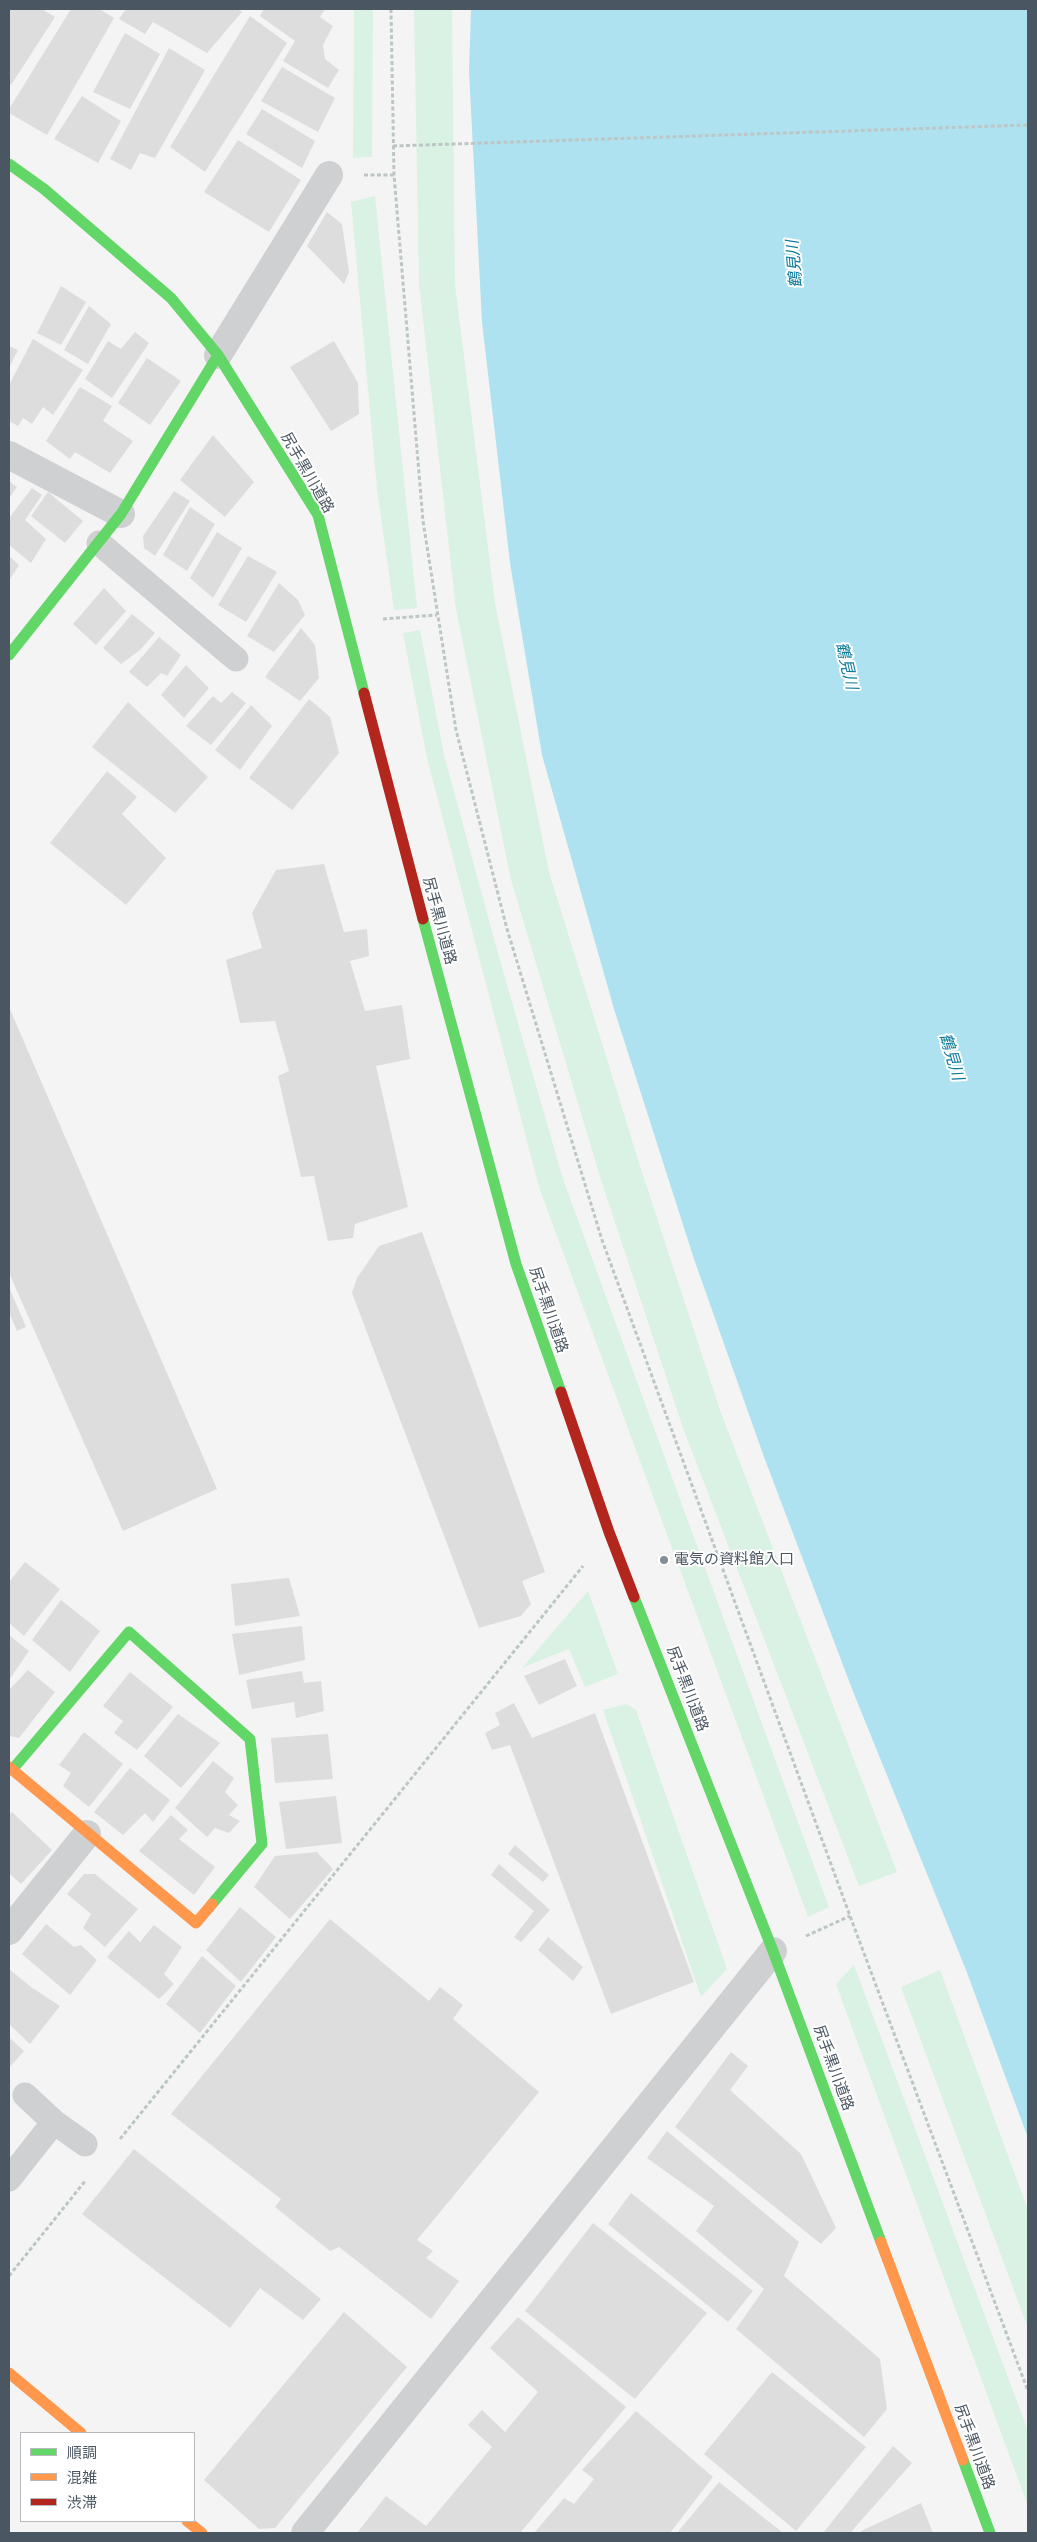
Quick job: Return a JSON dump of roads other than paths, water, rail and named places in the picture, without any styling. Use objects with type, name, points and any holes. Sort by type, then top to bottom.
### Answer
[{"type":"main road","name":"尻手黒川道路","points":[[9,164],[44,188],[171,298],[218,355],[318,515],[466,1083],[516,1264],[609,1532],[773,1951],[990,2533]]},
{"type":"main road","points":[[9,655],[120,514],[218,355]]},
{"type":"main road","points":[[129,1632],[250,1739],[262,1844],[196,1923],[86,1834],[10,1768],[129,1632]]},
{"type":"main road","points":[[9,2373],[80,2432]]},
{"type":"main road","points":[[188,2522],[202,2533]]},
{"type":"street","points":[[218,355],[329,175]]},
{"type":"street","points":[[9,455],[120,514]]},
{"type":"street","points":[[9,1931],[86,1834]]},
{"type":"street","points":[[305,2533],[773,1951]]},
{"type":"lane","points":[[99,543],[236,659]]},
{"type":"lane","points":[[25,2095],[54,2122],[85,2144]]},
{"type":"lane","points":[[9,2179],[54,2122]]},
{"type":"water","name":"鶴見川","points":[[471,9],[1028,9],[1028,2138],[966,1970],[854,1694],[764,1457],[694,1259],[614,1009],[542,755],[510,563],[482,322],[469,71]]},
{"type":"place","name":"電気の資料館入口","points":[[664,1560]]}]
